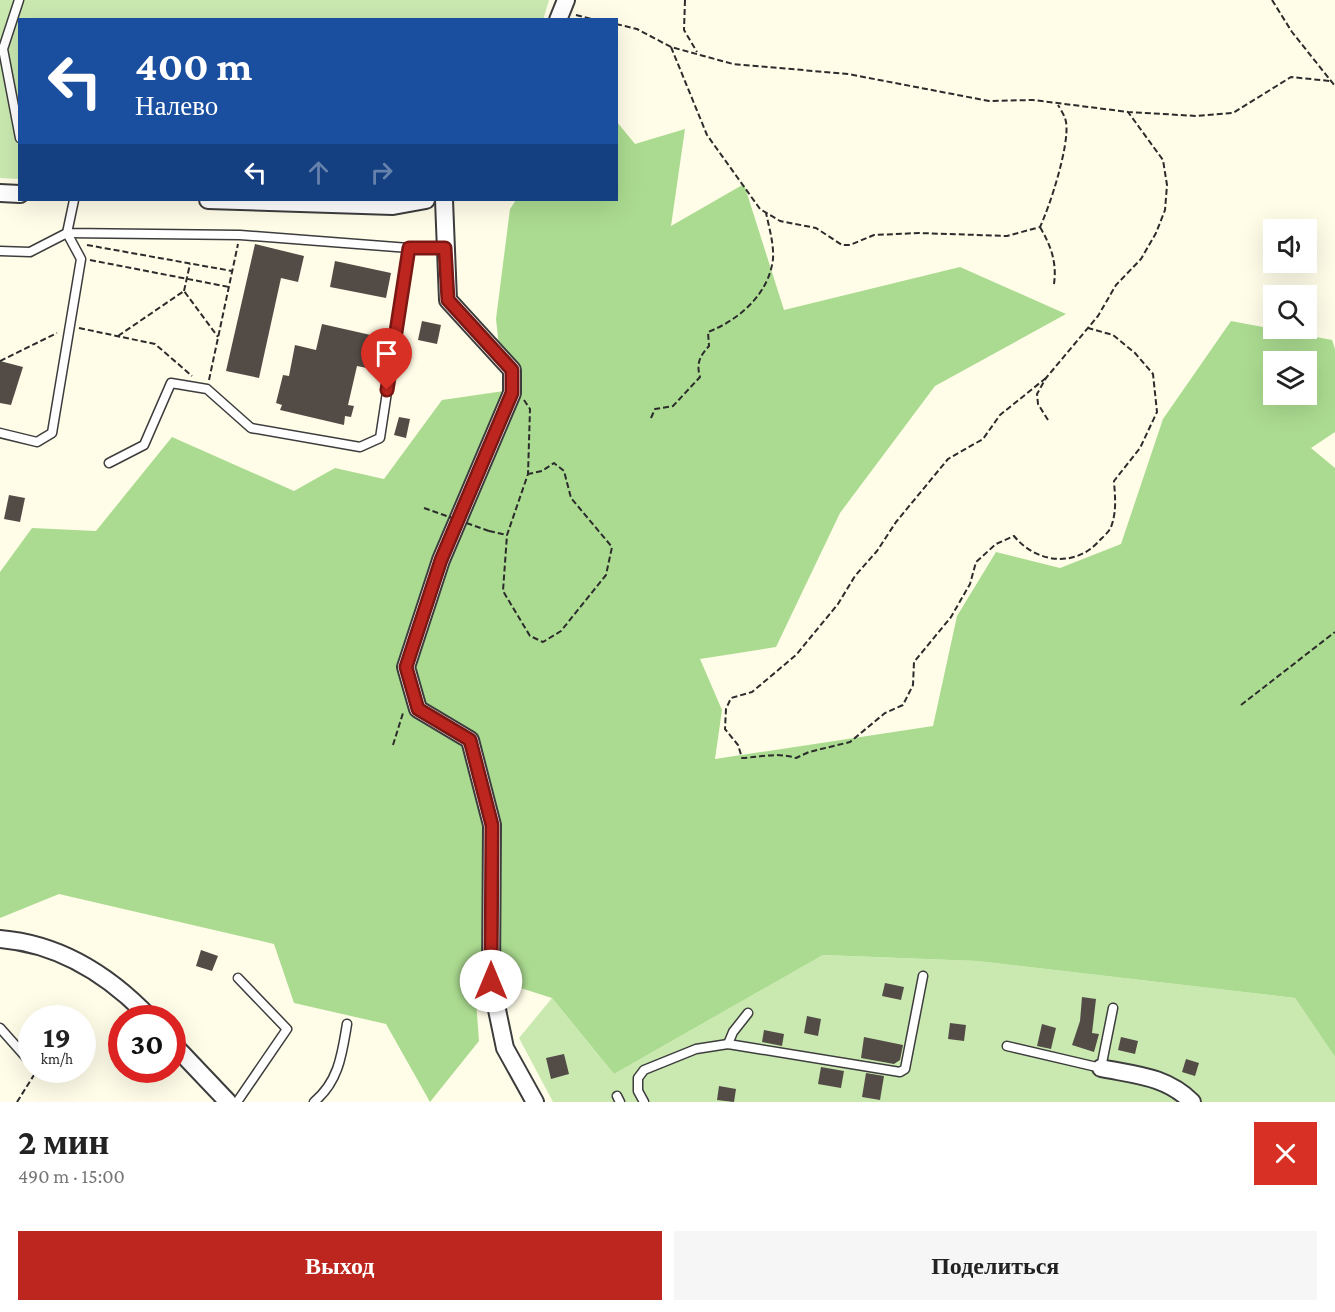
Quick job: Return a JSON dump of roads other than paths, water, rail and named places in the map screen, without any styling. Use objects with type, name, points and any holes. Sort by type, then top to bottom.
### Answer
[{"type":"street","points":[[0,193],[18,194]]},
{"type":"street","points":[[239,201],[393,206],[420,201]]},
{"type":"street","points":[[444,201],[448,300],[512,370],[512,393],[441,560],[406,667],[418,709],[470,740],[492,825],[491,981],[505,1048],[535,1102]]},
{"type":"street","points":[[0,939],[54,950],[90,967],[127,994],[138,1005]]},
{"type":"street","points":[[186,1058],[228,1102]]},
{"type":"street","points":[[1101,1068],[1165,1082],[1177,1088],[1192,1102]]},
{"type":"lane","points":[[18,128],[3,49],[19,0]]},
{"type":"lane","points":[[0,433],[37,442],[52,434],[72,326],[81,259],[67,233],[74,201]]},
{"type":"lane","points":[[0,251],[30,252],[67,233],[240,235],[409,248],[445,248]]},
{"type":"lane","points":[[109,463],[144,446],[171,382],[207,389],[251,428],[360,447],[380,438],[409,248]]},
{"type":"lane","points":[[644,1102],[638,1091],[638,1078],[644,1070],[696,1049],[728,1044],[900,1072],[905,1069],[923,976]]},
{"type":"lane","points":[[237,1102],[287,1029],[238,978]]},
{"type":"lane","points":[[1007,1046],[1101,1068],[1113,1008]]},
{"type":"lane","points":[[728,1044],[733,1032],[748,1013]]},
{"type":"lane","points":[[314,1102],[325,1093],[341,1063],[347,1024]]},
{"type":"lane","points":[[0,1028],[18,1048]]}]
